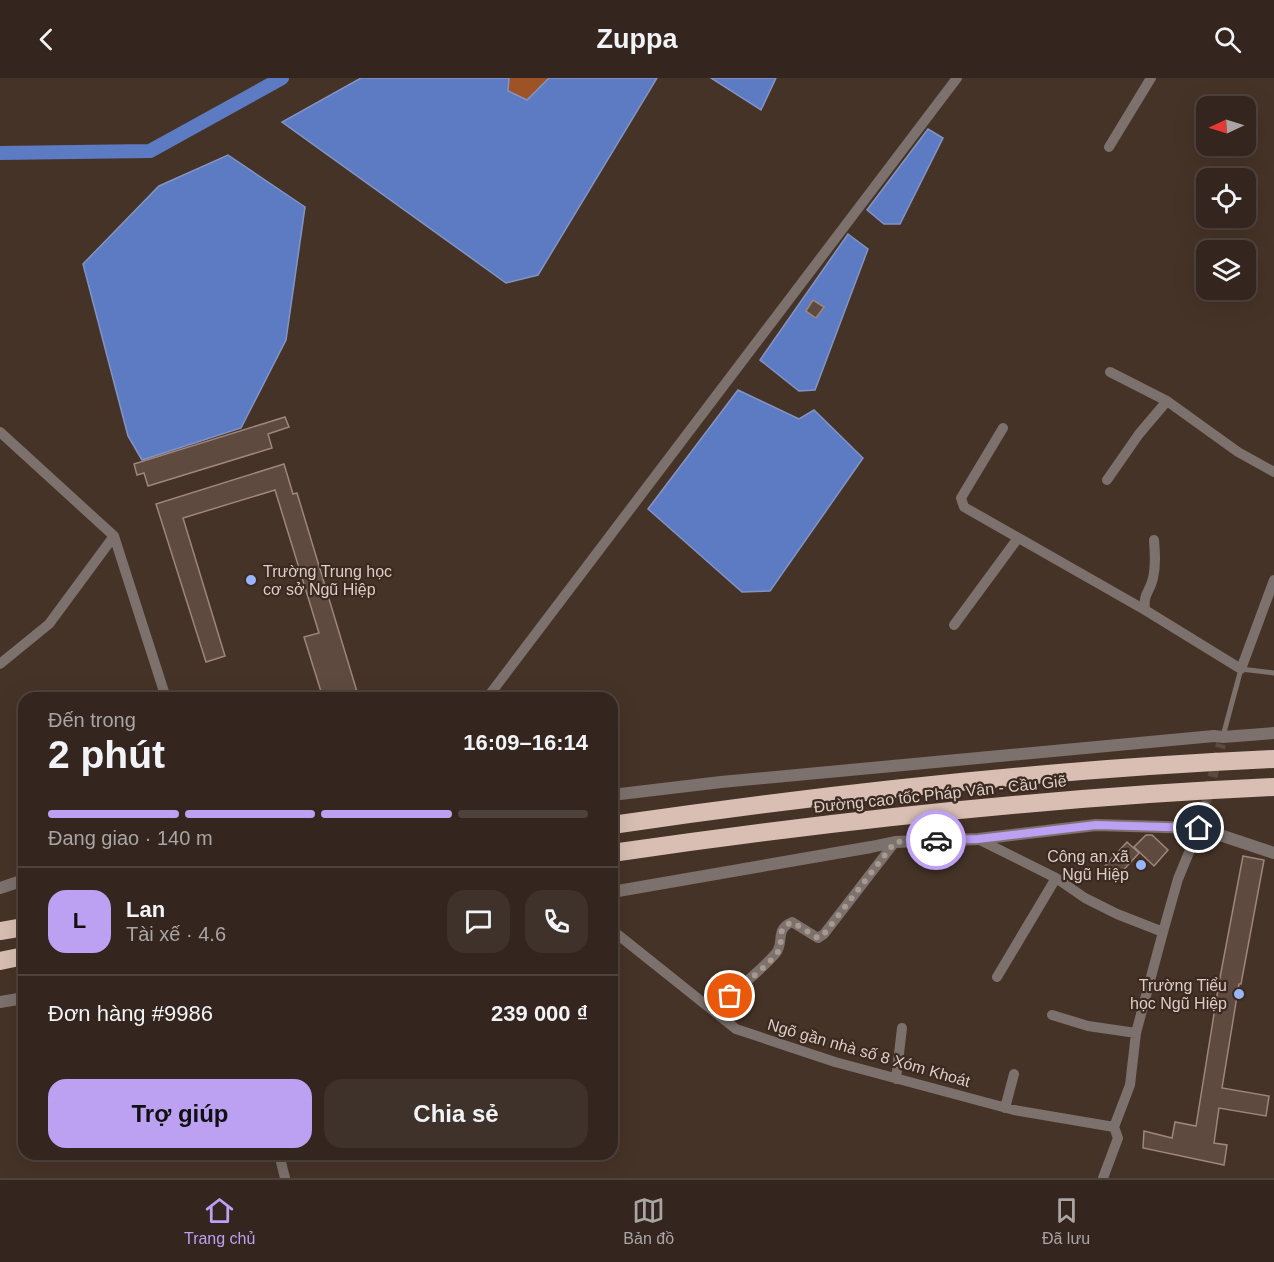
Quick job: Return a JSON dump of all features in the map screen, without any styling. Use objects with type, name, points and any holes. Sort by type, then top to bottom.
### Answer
[{"type":"highway","name":"Đường cao tốc Pháp Vân - Cầu Giẽ","points":[[618,824],[713,810],[874,791],[1197,762],[1274,759]]},
{"type":"highway","name":"Đường cao tốc Pháp Vân - Cầu Giẽ","points":[[618,852],[720,837],[996,806],[1196,790],[1274,787]]},
{"type":"highway","points":[[0,932],[18,928]]},
{"type":"highway","points":[[0,961],[18,957]]},
{"type":"street","points":[[492,692],[957,78]]},
{"type":"street","points":[[1108,147],[1151,78]]},
{"type":"street","points":[[1110,372],[1167,401],[1238,452],[1274,472]]},
{"type":"street","points":[[1107,480],[1139,434],[1167,401]]},
{"type":"street","points":[[1003,429],[961,498],[964,507],[1145,610],[1241,669],[1274,580]]},
{"type":"street","points":[[0,432],[114,536],[164,692]]},
{"type":"street","points":[[0,664],[49,624],[114,536]]},
{"type":"street","points":[[954,625],[1018,538]]},
{"type":"street","points":[[1145,610],[1144,597],[1153,581],[1154,540]]},
{"type":"street","points":[[618,794],[721,782],[1203,737],[1222,740],[1274,733]]},
{"type":"street","points":[[1103,1178],[1118,1138],[1114,1127],[1130,1085],[1136,1033],[1162,932],[1178,879],[1199,828],[1205,806]]},
{"type":"street","points":[[618,891],[895,842],[978,839],[1096,825],[1199,828],[1274,853]]},
{"type":"street","points":[[978,839],[1056,878],[1085,898],[1117,915],[1162,932]]},
{"type":"street","points":[[713,1010],[763,967],[778,950],[781,931],[787,925],[792,922],[818,938],[824,934],[895,842]]},
{"type":"street","points":[[997,977],[1056,878]]},
{"type":"street","points":[[0,888],[18,882]]},
{"type":"street","name":"Ngõ gần nhà số 8 Xóm Khoát","points":[[618,935],[736,1029],[835,1062],[1005,1108],[1114,1127]]},
{"type":"street","points":[[0,1002],[18,999]]},
{"type":"street","points":[[1052,1015],[1088,1026],[1136,1033]]},
{"type":"street","points":[[896,1079],[902,1028]]},
{"type":"street","points":[[1005,1108],[1014,1074]]},
{"type":"street","points":[[280,1160],[285,1178]]},
{"type":"lane","points":[[1222,740],[1241,669],[1274,672]]},
{"type":"shaded area","points":[[509,78],[549,78],[527,100],[508,91]]},
{"type":"water","points":[[361,78],[509,78],[508,91],[527,100],[549,78],[657,78],[538,275],[506,283],[282,122]]},
{"type":"water","points":[[711,78],[776,78],[761,110]]},
{"type":"water","points":[[928,129],[943,138],[900,224],[884,224],[867,210]]},
{"type":"water","points":[[228,155],[305,207],[286,340],[241,428],[142,460],[128,436],[83,264],[159,186]]},
{"type":"water","points":[[848,234],[868,249],[815,390],[799,391],[760,360]]},
{"type":"water","points":[[738,390],[799,419],[814,410],[863,458],[770,591],[742,592],[648,509]]},
{"type":"building","points":[[813,300],[824,307],[816,318],[806,311]]},
{"type":"building","points":[[285,417],[289,427],[268,434],[272,448],[148,486],[144,473],[137,475],[134,464]]},
{"type":"building","points":[[284,464],[293,494],[297,493],[357,692],[321,692],[304,637],[319,633],[275,490],[183,518],[225,656],[206,662],[156,504]]},
{"type":"building","points":[[1146,835],[1152,835],[1168,850],[1154,866],[1134,847]]},
{"type":"building","points":[[1127,842],[1139,853],[1117,877],[1105,866]]},
{"type":"building","points":[[1243,856],[1264,860],[1241,984],[1239,984],[1222,1088],[1269,1096],[1266,1116],[1219,1108],[1214,1143],[1227,1145],[1224,1165],[1143,1148],[1144,1131],[1172,1138],[1175,1122],[1196,1126],[1219,983]]},
{"type":"waterway","points":[[0,153],[150,151],[282,78]]},
{"type":"tunnel","points":[[1205,806],[1221,744]]},
{"type":"way so far","points":[[730,996],[763,967],[778,950],[781,931],[787,925],[792,922],[818,938],[824,934],[895,842],[936,840]]},
{"type":"place","name":"Trường Trung học cơ sở Ngũ Hiệp","points":[[251,580]]},
{"type":"place","name":"Công an xã Ngũ Hiệp","points":[[1141,865]]},
{"type":"place","name":"Trường Tiểu học Ngũ Hiệp","points":[[1239,994]]},
{"type":"route","points":[[936,840],[978,839],[1096,825],[1199,828]]}]
